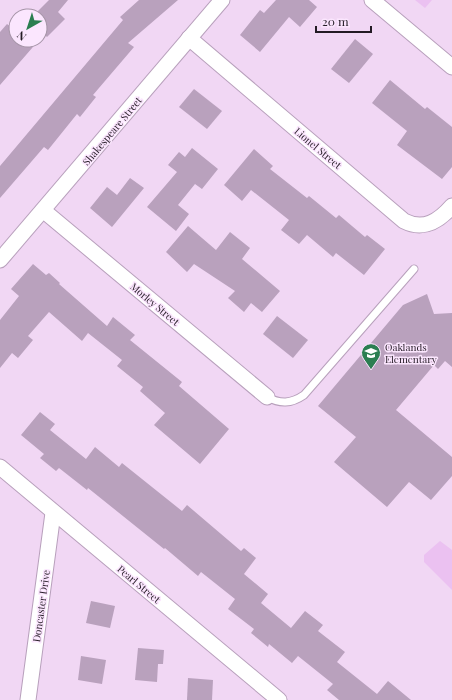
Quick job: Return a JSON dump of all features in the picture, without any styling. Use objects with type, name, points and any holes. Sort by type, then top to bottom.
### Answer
[{"type":"street","name":"Shakespeare Street","points":[[0,260],[44,211],[222,0]]},
{"type":"street","points":[[372,0],[452,67]]},
{"type":"street","name":"Lionel Street","points":[[189,38],[404,220],[415,225],[427,225],[441,218],[452,206]]},
{"type":"street","name":"Morley Street","points":[[44,211],[267,397]]},
{"type":"street","name":"Pearl Street","points":[[0,468],[279,700]]},
{"type":"street","name":"Doncaster Drive","points":[[28,700],[53,513]]},
{"type":"lane","points":[[267,397],[280,402],[288,403],[304,395],[414,269]]},
{"type":"shaded area","points":[[415,0],[432,0],[425,8]]},
{"type":"shaded area","points":[[440,541],[452,550],[452,590],[424,562],[424,555]]},
{"type":"building","points":[[49,0],[68,0],[58,12],[65,19],[48,36],[48,8],[41,8]]},
{"type":"building","points":[[139,0],[178,0],[128,43],[134,47],[93,95],[96,97],[80,117],[77,114],[48,150],[44,147],[0,198],[0,166],[123,20],[120,17]]},
{"type":"building","points":[[276,0],[309,0],[317,7],[300,27],[289,17],[260,52],[240,35],[260,10],[264,13]]},
{"type":"building","points":[[7,24],[8,25],[8,48],[32,48],[0,85],[0,32]]},
{"type":"building","points":[[355,39],[373,54],[349,83],[331,69]]},
{"type":"building","points":[[390,80],[425,109],[427,107],[452,127],[452,167],[442,179],[397,145],[407,131],[372,103]]},
{"type":"building","points":[[194,89],[222,111],[207,129],[179,107]]},
{"type":"building","points":[[192,148],[218,169],[202,189],[195,184],[178,205],[189,214],[176,231],[147,207],[177,172],[168,165],[179,152],[185,157]]},
{"type":"building","points":[[254,149],[273,166],[270,169],[307,198],[309,196],[336,218],[339,215],[365,237],[367,235],[385,249],[364,275],[336,253],[333,257],[307,235],[299,244],[281,230],[289,220],[251,190],[242,201],[224,185]]},
{"type":"building","points":[[130,178],[144,188],[112,227],[90,208],[107,187],[117,195]]},
{"type":"building","points":[[188,226],[216,250],[230,232],[250,248],[242,259],[280,291],[262,312],[251,303],[244,312],[228,298],[235,291],[194,264],[187,272],[166,252]]},
{"type":"building","points":[[33,264],[46,275],[49,273],[60,283],[59,284],[107,326],[113,317],[135,335],[130,340],[182,382],[179,386],[229,429],[200,464],[154,425],[165,413],[140,391],[143,387],[117,366],[122,360],[88,333],[82,341],[49,312],[28,336],[33,340],[18,358],[12,353],[0,368],[0,320],[19,296],[11,289]]},
{"type":"building","points":[[427,294],[434,314],[452,313],[452,367],[445,361],[438,369],[434,365],[396,410],[452,457],[452,476],[431,500],[409,482],[387,507],[334,462],[356,437],[318,406],[403,305]]},
{"type":"building","points":[[277,316],[308,340],[293,358],[263,334]]},
{"type":"building","points":[[40,412],[55,424],[50,430],[86,459],[95,447],[119,467],[122,463],[182,511],[187,505],[241,551],[244,548],[256,558],[244,574],[268,594],[261,603],[291,628],[305,611],[323,625],[318,631],[345,652],[337,662],[377,694],[388,681],[411,700],[339,700],[327,690],[333,684],[298,656],[292,663],[269,644],[268,647],[251,633],[254,629],[228,609],[235,599],[201,572],[198,576],[165,548],[164,549],[88,488],[87,490],[59,468],[56,471],[40,458],[44,454],[21,435]]},
{"type":"building","points":[[91,601],[115,606],[110,628],[86,623]]},
{"type":"building","points":[[138,648],[164,650],[163,664],[158,664],[157,682],[135,680]]},
{"type":"building","points":[[81,656],[106,660],[102,684],[78,680]]},
{"type":"building","points":[[188,678],[213,680],[212,700],[187,700]]},
{"type":"place","name":"Oaklands Elementary","points":[[371,370]]}]
